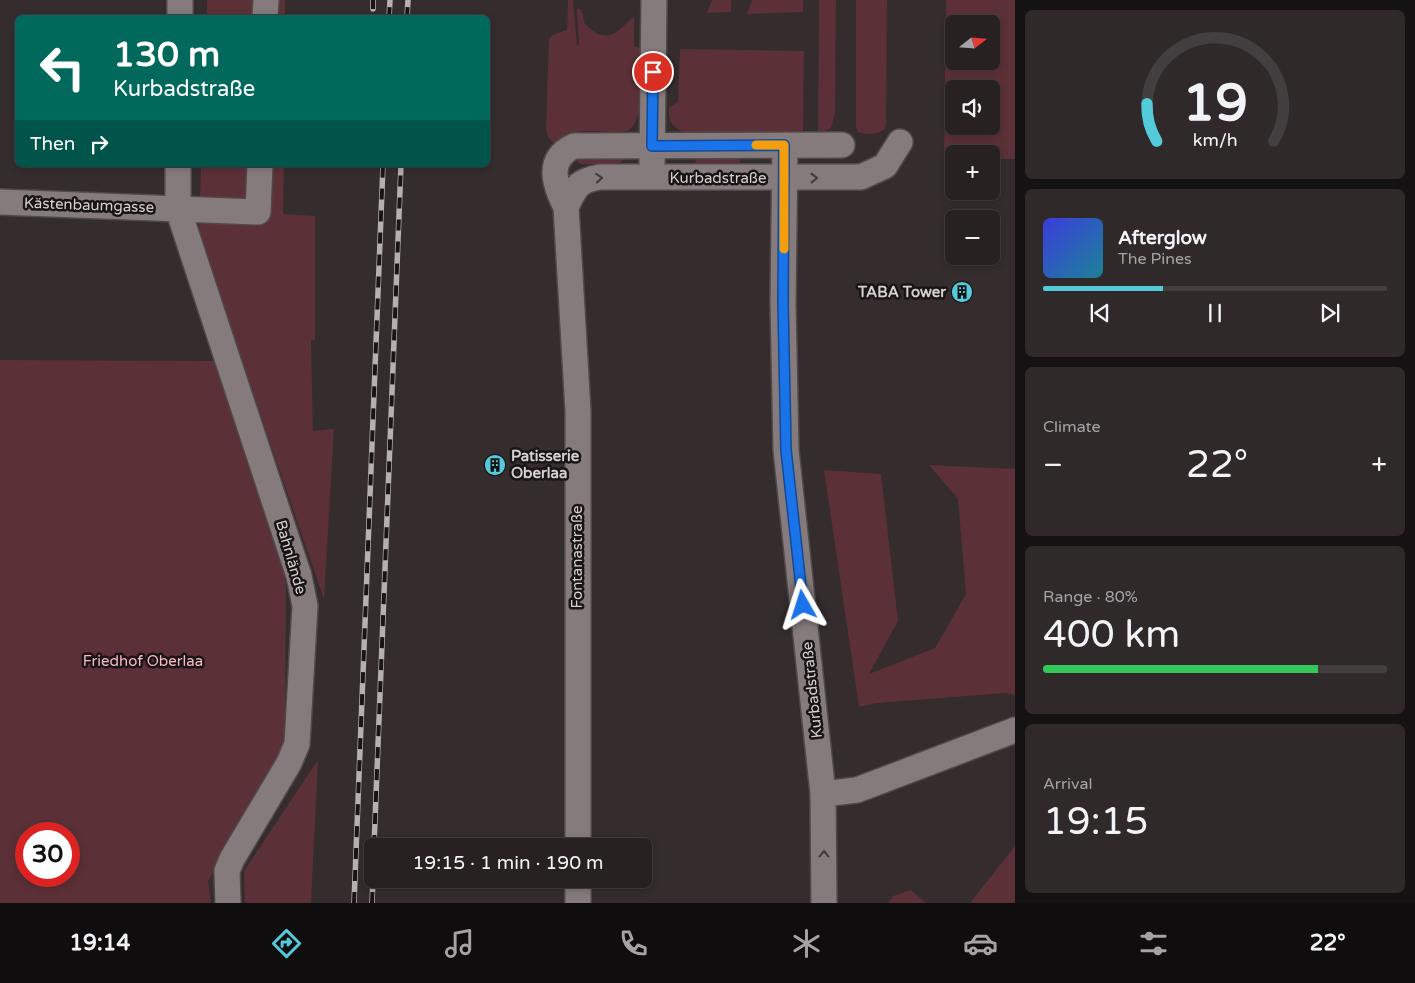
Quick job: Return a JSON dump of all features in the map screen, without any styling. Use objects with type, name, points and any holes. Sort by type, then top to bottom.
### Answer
[{"type":"street","points":[[180,0],[180,15]]},
{"type":"street","points":[[265,15],[266,0]]},
{"type":"street","name":"Kurbadstraße","points":[[652,178],[654,0]]},
{"type":"street","name":"Kurbadstraße","points":[[566,207],[576,186],[586,180],[600,178],[861,177],[885,166],[900,142]]},
{"type":"street","name":"Kurbadstraße","points":[[784,145],[783,303],[786,450],[824,794],[824,903]]},
{"type":"street","points":[[566,207],[556,189],[556,160],[563,151],[574,146],[842,145]]},
{"type":"street","name":"Bahnlände","points":[[178,167],[178,209],[299,576],[304,606],[297,744],[289,763],[232,859],[227,871],[228,903]]},
{"type":"street","name":"Kästenbaumgasse","points":[[0,202],[258,212],[260,167]]},
{"type":"street","name":"Fontanastraße","points":[[566,207],[578,411],[578,838]]},
{"type":"street","points":[[824,794],[857,790],[1015,730]]},
{"type":"street","points":[[578,888],[578,903]]},
{"type":"green space","points":[[207,0],[285,0],[285,15],[207,15]]},
{"type":"green space","points":[[568,0],[573,0],[577,46],[579,45],[577,9],[581,9],[585,24],[593,31],[606,36],[617,32],[634,16],[634,46],[641,48],[642,93],[638,117],[627,131],[579,132],[561,138],[554,144],[548,137],[546,129],[549,39],[552,35],[567,30]]},
{"type":"green space","points":[[712,0],[731,0],[731,12],[707,13]]},
{"type":"green space","points":[[752,0],[803,0],[803,12],[747,14]]},
{"type":"green space","points":[[819,0],[836,0],[835,114],[831,128],[818,134]]},
{"type":"green space","points":[[856,0],[887,0],[886,122],[885,129],[872,134],[858,132],[856,127]]},
{"type":"green space","points":[[946,0],[1015,0],[1015,159],[1000,159],[1000,145],[945,145],[944,158],[945,70],[1000,70],[1000,15],[946,15]]},
{"type":"green space","points":[[680,49],[804,51],[803,133],[685,133],[677,129],[670,120],[669,107],[678,102]]},
{"type":"green space","points":[[582,156],[619,157],[623,159],[619,165],[581,164],[577,162]]},
{"type":"green space","points":[[703,157],[741,160],[736,167],[699,165],[695,163],[696,160]]},
{"type":"green space","points":[[201,167],[284,167],[283,214],[315,216],[315,340],[311,341],[313,431],[334,429],[324,599],[199,237]]},
{"type":"green space","name":"Friedhof Oberlaa","points":[[0,360],[214,361],[286,572],[285,750],[208,881],[211,903],[0,903]]},
{"type":"green space","points":[[929,465],[1015,469],[1015,695],[1005,693],[877,703],[859,707],[824,470],[881,474],[898,621],[869,674],[935,648],[966,594],[958,499]]},
{"type":"green space","points":[[318,760],[311,903],[245,903],[244,871]]},
{"type":"green space","points":[[1015,846],[1015,903],[970,903]]},
{"type":"green space","points":[[911,890],[926,903],[888,903],[893,896]]},
{"type":"railway","points":[[373,0],[373,9]]},
{"type":"railway","points":[[389,15],[390,0]]},
{"type":"railway","points":[[407,15],[408,0]]},
{"type":"railway","points":[[354,903],[383,167]]},
{"type":"railway","points":[[374,838],[401,167]]},
{"type":"railway","points":[[372,903],[373,888]]},
{"type":"slow traffic","points":[[756,145],[784,145],[784,249]]},
{"type":"place","name":"TABA Tower","points":[[962,292]]},
{"type":"place","name":"Patisserie Oberlaa","points":[[495,465]]},
{"type":"route","points":[[653,72],[652,146],[784,145],[783,303],[786,450],[803,605]]}]
